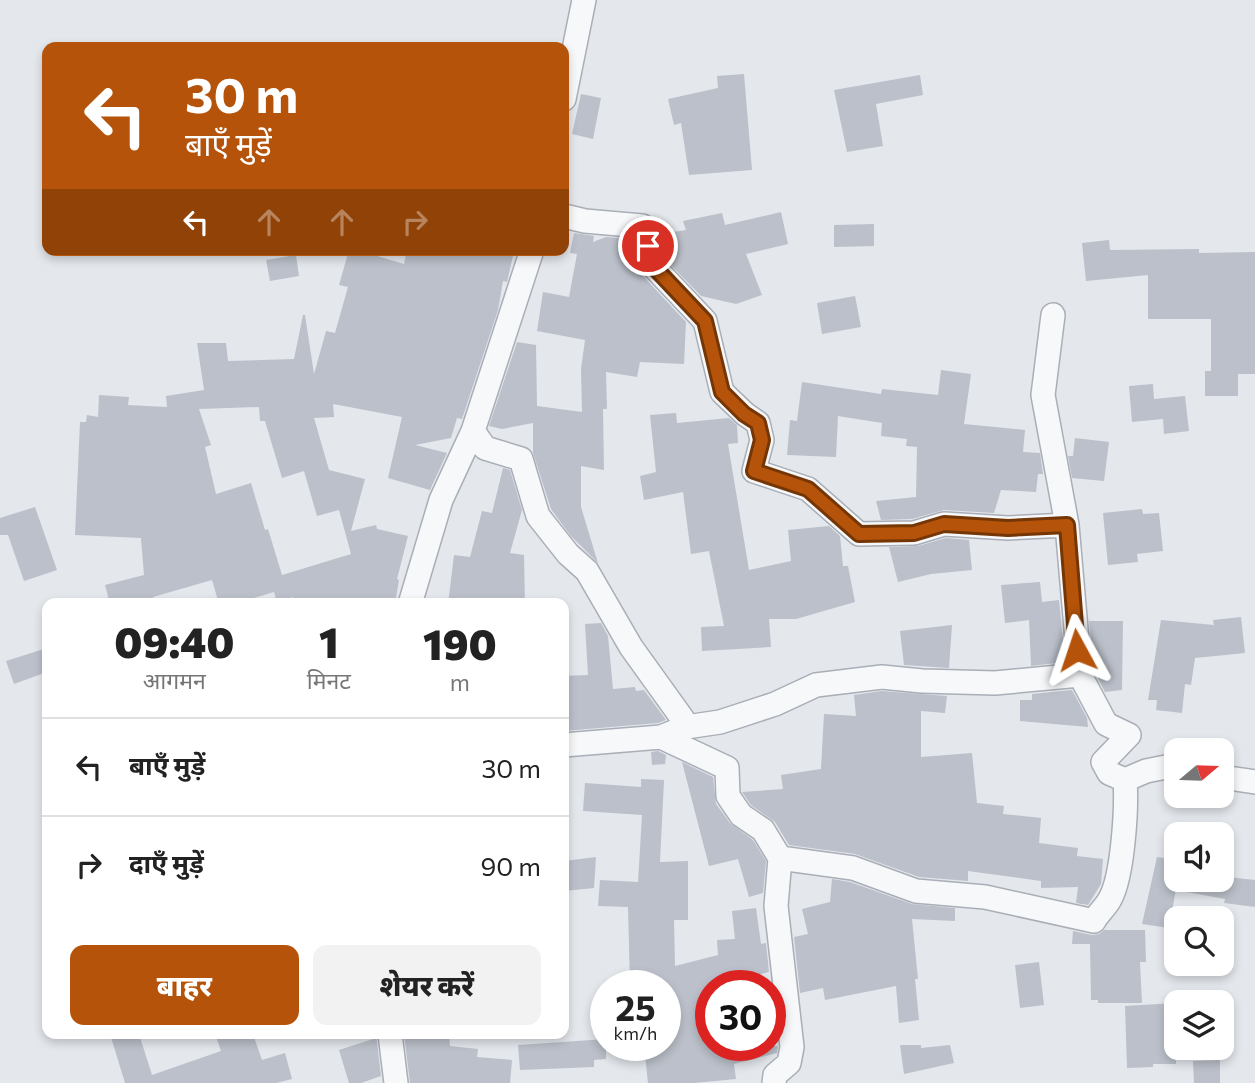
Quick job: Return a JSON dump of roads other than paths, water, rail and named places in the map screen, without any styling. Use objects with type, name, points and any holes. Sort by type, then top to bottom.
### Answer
[{"type":"street","points":[[569,74],[584,0]]},
{"type":"street","points":[[569,217],[642,226],[654,267],[705,321],[722,392],[744,414],[758,423],[762,440],[754,471],[808,489],[859,534],[914,533],[944,524],[1008,528],[1067,525]]},
{"type":"street","points":[[412,598],[441,500],[473,431],[529,256]]},
{"type":"street","points":[[1053,315],[1043,395],[1067,525],[1080,675],[1106,724],[1129,735],[1103,762],[1109,773],[1125,780],[1146,771],[1164,767]]},
{"type":"street","points":[[473,431],[485,449],[521,459],[538,516],[568,554],[587,571],[631,647],[687,727]]},
{"type":"street","points":[[569,745],[661,737],[687,727],[720,722],[775,704],[816,685],[882,677],[995,683],[1080,675]]},
{"type":"street","points":[[661,737],[727,768],[728,796],[741,815],[763,830],[780,858],[776,906],[792,1047],[789,1063],[775,1075],[774,1083]]},
{"type":"street","points":[[1234,779],[1255,782]]},
{"type":"street","points":[[780,858],[853,868],[916,891],[985,897],[1094,921],[1111,898],[1124,848],[1123,823],[1127,800],[1125,780]]},
{"type":"street","points":[[391,1039],[396,1083]]}]
